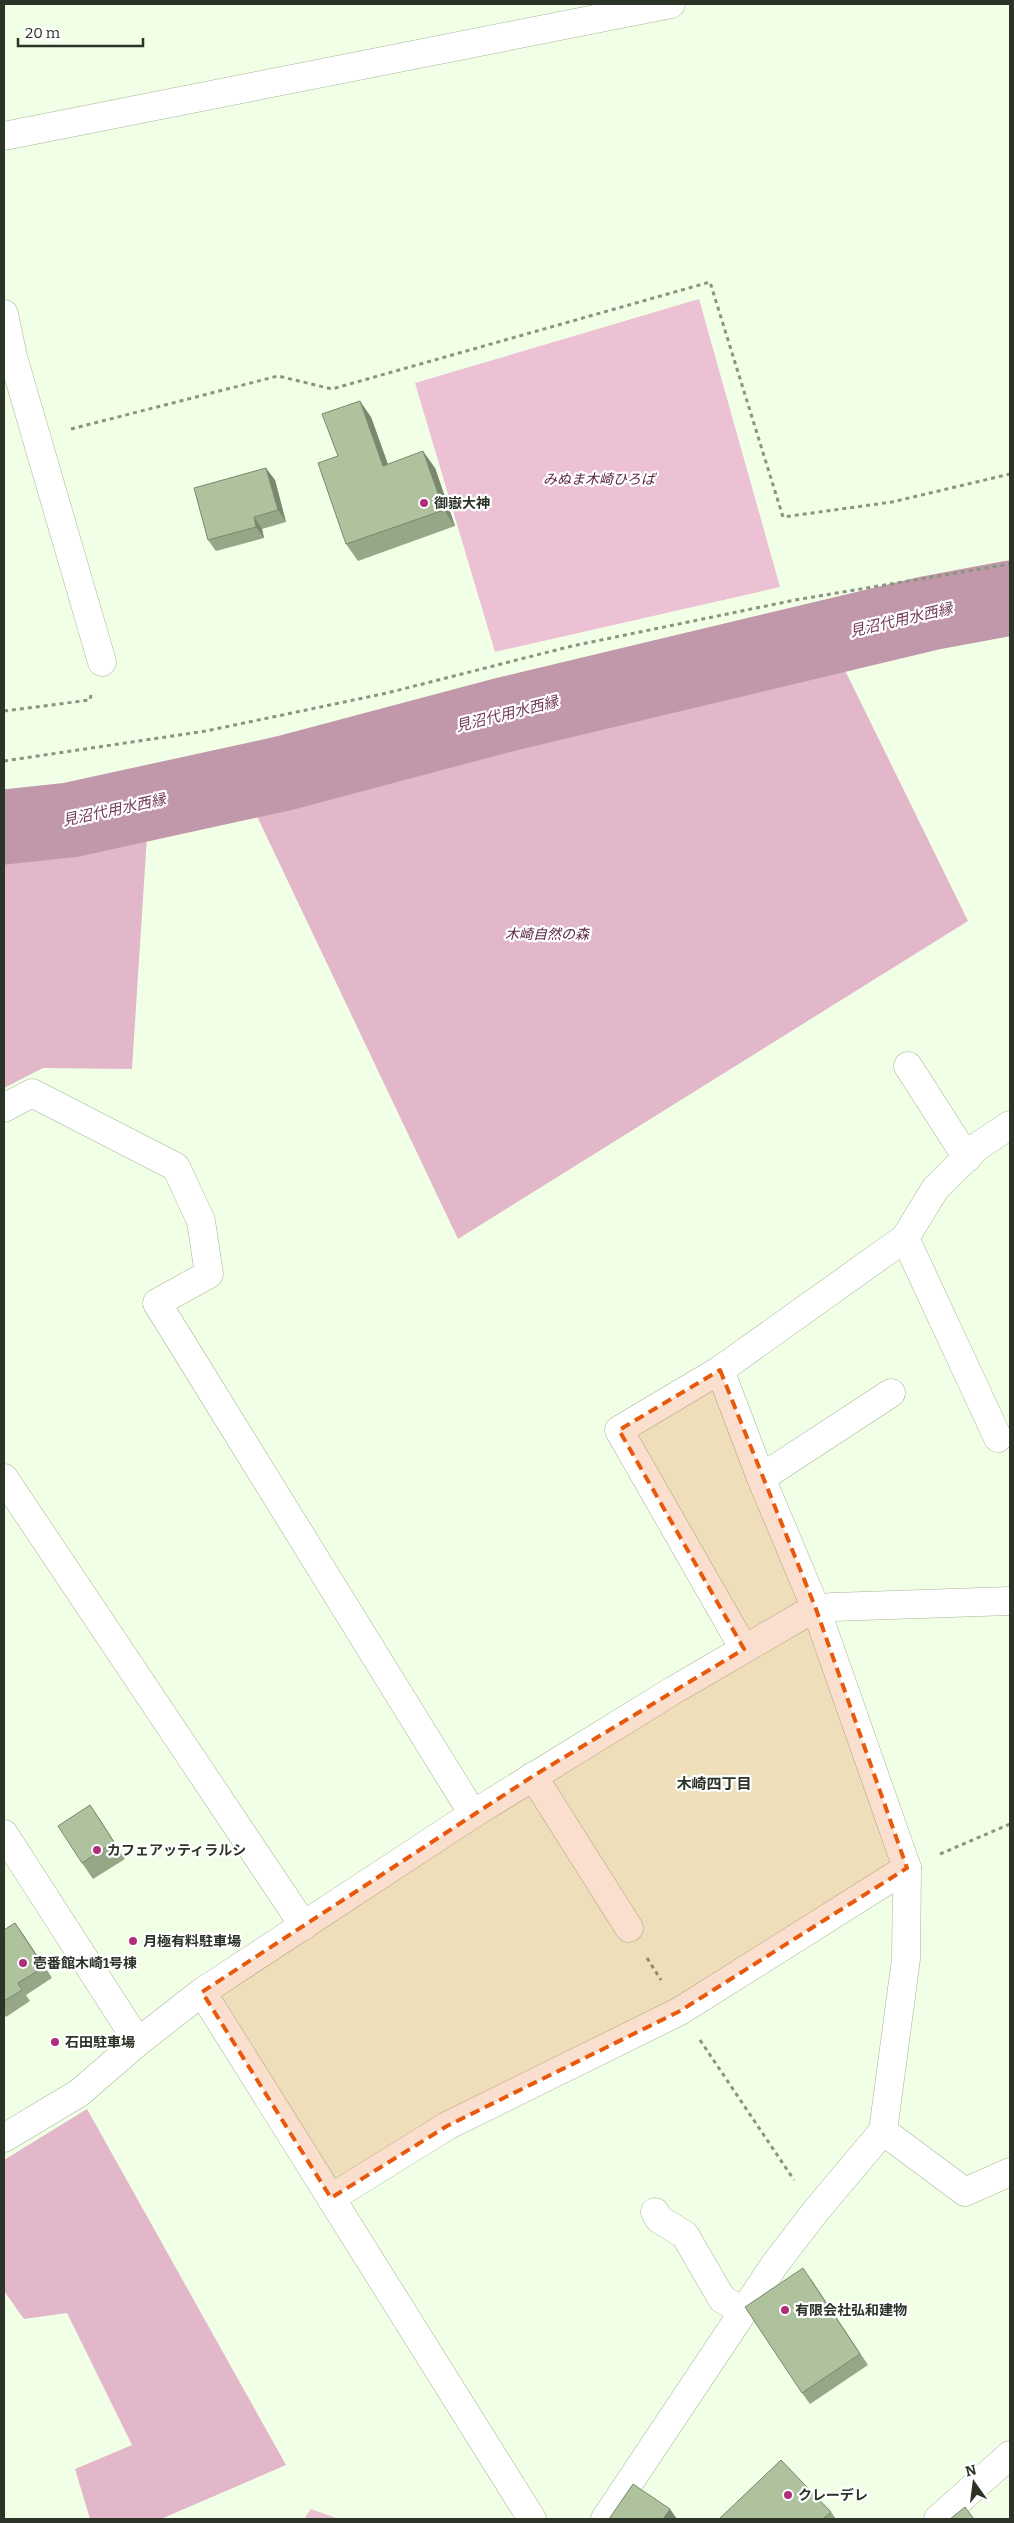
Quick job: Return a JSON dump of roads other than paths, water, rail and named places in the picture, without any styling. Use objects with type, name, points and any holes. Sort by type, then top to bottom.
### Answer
[{"type":"street","points":[[4,136],[671,4]]},
{"type":"street","points":[[4,314],[13,357],[102,662]]},
{"type":"street","points":[[908,1066],[967,1158]]},
{"type":"street","points":[[4,1108],[32,1092],[176,1167],[201,1222],[209,1274],[157,1302],[473,1814]]},
{"type":"street","points":[[744,1649],[619,1430],[720,1370],[906,1238],[935,1189],[977,1147],[1010,1125]]},
{"type":"street","points":[[906,1238],[998,1438]]},
{"type":"street","points":[[605,2519],[743,2311],[815,2212],[883,2131],[906,1960],[907,1868],[816,1609],[760,1478],[720,1370]]},
{"type":"street","points":[[760,1478],[891,1393]]},
{"type":"street","points":[[4,1478],[304,1926]]},
{"type":"street","points":[[4,2138],[79,2093],[138,2042],[202,1992],[473,1814],[744,1649],[816,1609],[1010,1601]]},
{"type":"street","points":[[533,1776],[629,1928]]},
{"type":"street","points":[[4,1834],[138,2042]]},
{"type":"street","points":[[332,2198],[448,2126],[680,2012],[907,1868]]},
{"type":"street","points":[[202,1992],[532,2519]]},
{"type":"street","points":[[883,2131],[965,2192],[1010,2172]]},
{"type":"street","points":[[655,2212],[659,2219],[685,2235],[722,2299],[743,2311]]},
{"type":"street","points":[[938,2519],[1010,2455]]},
{"type":"waterway","name":"見沼代用水西縁","points":[[4,827],[70,820],[285,773],[503,715],[930,613],[1010,598]]},
{"type":"place","name":"御嶽大神","points":[[424,503]]},
{"type":"place","name":"カフェアッティラルシ","points":[[97,1850]]},
{"type":"place","name":"月極有料駐車場","points":[[133,1941]]},
{"type":"place","name":"壱番館木崎1号棟","points":[[23,1963]]},
{"type":"place","name":"石田駐車場","points":[[55,2042]]},
{"type":"place","name":"有限会社弘和建物","points":[[785,2310]]},
{"type":"place","name":"クレーデレ","points":[[788,2495]]},
{"type":"district","name":"木崎四丁目","points":[[714,1784]]},
{"type":"park label","name":"みぬま木崎ひろば","points":[[599,479]]},
{"type":"park label","name":"木崎自然の森","points":[[547,934]]}]
